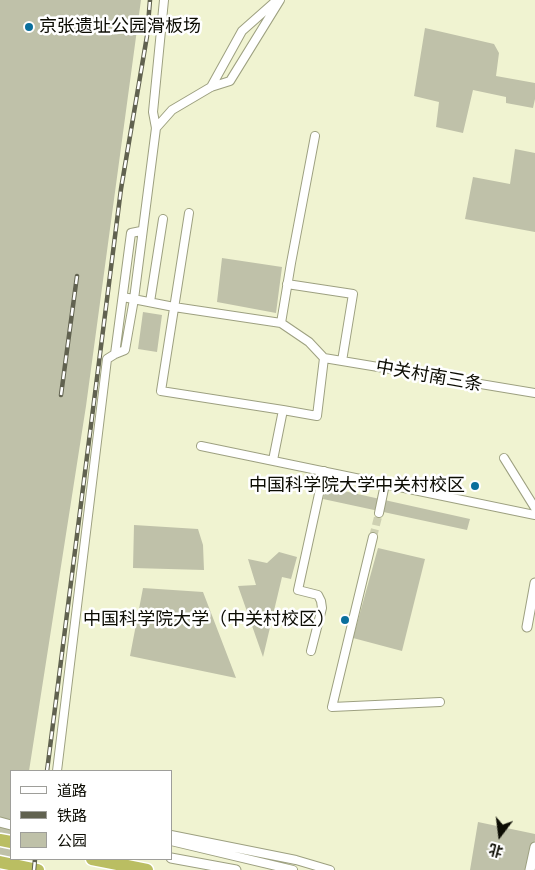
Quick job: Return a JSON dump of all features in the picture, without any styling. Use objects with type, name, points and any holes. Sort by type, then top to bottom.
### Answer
[{"type":"highway","points":[[97,860],[147,870]]},
{"type":"highway","points":[[131,860],[158,870]]},
{"type":"highway","points":[[0,862],[38,870]]},
{"type":"street","points":[[57,770],[108,358],[125,350],[134,299],[141,231],[156,128],[153,112],[164,0]]},
{"type":"street","points":[[156,128],[172,110],[211,87],[230,81],[278,0]]},
{"type":"street","points":[[211,87],[242,31],[278,0]]},
{"type":"street","points":[[281,323],[315,136]]},
{"type":"street","points":[[123,297],[174,307],[281,323],[309,342],[324,358],[317,416],[161,391],[174,307],[189,213]]},
{"type":"street","points":[[150,302],[163,219]]},
{"type":"street","points":[[115,354],[132,233],[141,231]]},
{"type":"street","points":[[287,284],[353,294],[342,361]]},
{"type":"street","name":"中关村南三条","points":[[324,358],[535,394]]},
{"type":"street","points":[[273,460],[283,410]]},
{"type":"street","points":[[202,446],[535,514]]},
{"type":"street","points":[[504,458],[535,508]]},
{"type":"street","points":[[311,651],[322,608],[321,601],[318,595],[298,590],[324,471]]},
{"type":"street","points":[[379,512],[385,484]]},
{"type":"street","points":[[373,537],[332,707],[440,702]]},
{"type":"street","points":[[527,627],[535,583]]},
{"type":"street","points":[[172,835],[296,860],[330,870]]},
{"type":"street","points":[[172,841],[294,870]]},
{"type":"street","points":[[530,870],[535,847]]},
{"type":"street","points":[[172,858],[236,870]]},
{"type":"green space","points":[[0,0],[141,0],[86,406],[29,770],[10,770],[10,860],[17,860],[15,870],[0,870]]},
{"type":"green space","points":[[425,28],[494,44],[499,53],[496,76],[535,83],[533,108],[506,103],[506,97],[473,90],[463,133],[436,127],[439,102],[414,96]]},
{"type":"green space","points":[[515,149],[535,153],[535,232],[465,219],[473,177],[510,184]]},
{"type":"green space","points":[[222,258],[282,267],[276,313],[217,302]]},
{"type":"green space","points":[[143,312],[162,315],[157,352],[138,349]]},
{"type":"green space","points":[[326,487],[470,519],[467,530],[323,499]]},
{"type":"green space","points":[[134,525],[198,529],[203,545],[204,570],[133,568]]},
{"type":"green space","points":[[378,548],[425,559],[402,651],[353,638]]},
{"type":"green space","points":[[279,552],[297,557],[291,579],[282,577],[263,657],[238,586],[256,585],[248,559],[267,563]]},
{"type":"green space","points":[[143,588],[203,592],[236,678],[130,656]]},
{"type":"green space","points":[[478,822],[535,834],[528,870],[470,870]]},
{"type":"tunnel","points":[[373,537],[379,513]]},
{"type":"railway","points":[[47,770],[121,189],[147,36],[150,0]]},
{"type":"railway","points":[[61,395],[77,276]]},
{"type":"railway","points":[[34,870],[35,860]]},
{"type":"place","name":"京张遗址公园滑板场","points":[[29,27]]},
{"type":"place","name":"中国科学院大学中关村校区","points":[[475,486]]},
{"type":"place","name":"中国科学院大学（中关村校区）","points":[[345,620]]}]
